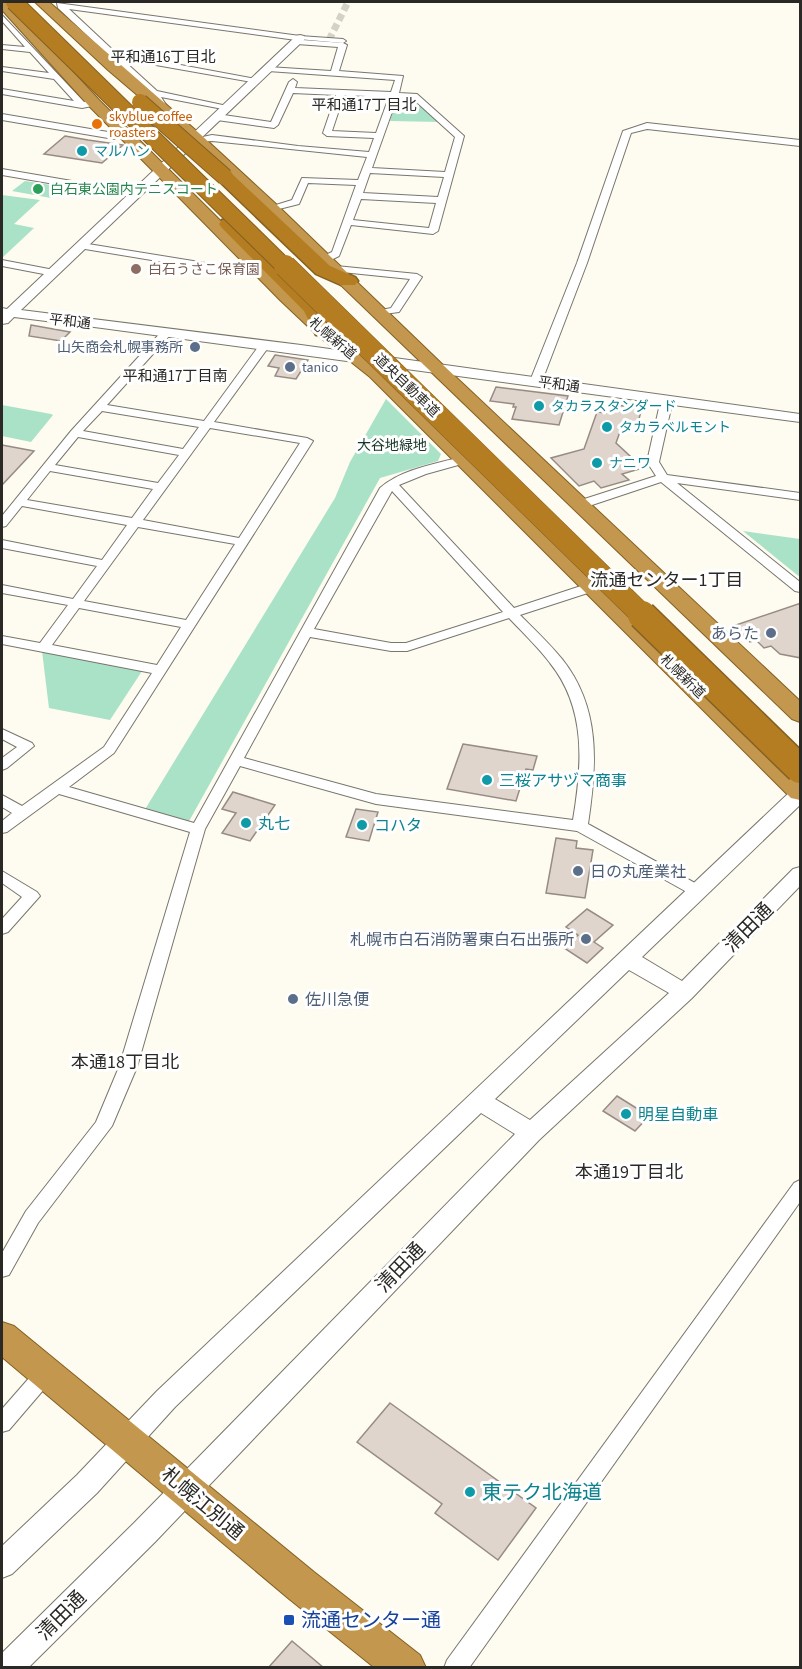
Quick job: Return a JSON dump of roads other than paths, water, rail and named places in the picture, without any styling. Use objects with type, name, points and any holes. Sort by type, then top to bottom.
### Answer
[{"type":"highway","name":"道央自動車道","points":[[14,2],[801,769]]},
{"type":"highway","name":"道央自動車道","points":[[28,2],[801,743]]},
{"type":"highway","points":[[42,2],[146,91],[271,208],[381,313],[429,363],[801,714]]},
{"type":"highway","name":"札幌新道","points":[[2,3],[89,103],[125,134],[322,331],[377,373],[801,793]]},
{"type":"highway","points":[[77,63],[152,150],[313,309],[322,331]]},
{"type":"highway","points":[[116,86],[151,110],[323,270],[336,270]]},
{"type":"highway","name":"札幌江別通","points":[[2,1337],[44,1375],[404,1666]]},
{"type":"street","points":[[58,4],[114,55],[146,91],[228,107]]},
{"type":"street","points":[[58,4],[343,45],[334,73]]},
{"type":"street","points":[[2,17],[57,77],[89,103]]},
{"type":"street","points":[[2,33],[18,36]]},
{"type":"street","points":[[4,316],[54,273],[299,40],[343,40],[329,40]]},
{"type":"street","points":[[2,47],[32,50]]},
{"type":"street","points":[[114,55],[257,80]]},
{"type":"street","points":[[2,87],[39,58]]},
{"type":"street","points":[[2,69],[57,77]]},
{"type":"street","points":[[268,69],[400,78],[336,254],[336,270],[417,277],[395,310],[381,313]]},
{"type":"street","points":[[216,117],[274,125],[298,70]]},
{"type":"street","points":[[289,90],[414,96],[460,136],[433,231],[349,222]]},
{"type":"street","points":[[2,92],[89,103]]},
{"type":"street","points":[[341,92],[327,133],[379,136]]},
{"type":"street","points":[[2,117],[114,136],[125,134]]},
{"type":"street","points":[[538,377],[582,264],[627,130],[647,126],[801,143]]},
{"type":"street","points":[[196,138],[372,155]]},
{"type":"street","points":[[367,170],[449,174]]},
{"type":"street","points":[[2,172],[136,195]]},
{"type":"street","points":[[271,208],[296,202],[305,180],[362,183]]},
{"type":"street","points":[[359,196],[442,200]]},
{"type":"street","points":[[82,246],[224,269],[253,262]]},
{"type":"street","points":[[2,263],[54,273]]},
{"type":"street","name":"平和通","points":[[4,316],[166,332],[801,406]]},
{"type":"street","points":[[2,523],[75,433],[166,332]]},
{"type":"street","points":[[44,647],[265,345]]},
{"type":"street","name":"平和通","points":[[538,377],[667,399],[801,418]]},
{"type":"street","points":[[667,399],[653,462],[663,478],[801,588]]},
{"type":"street","points":[[2,828],[110,750],[307,441],[100,407]]},
{"type":"street","points":[[75,433],[187,453]]},
{"type":"street","points":[[2,1269],[32,1217],[104,1126],[128,1067],[198,829],[384,491],[391,483],[402,478],[465,460]]},
{"type":"street","points":[[47,467],[161,487]]},
{"type":"street","points":[[579,505],[663,478],[801,496]]},
{"type":"street","points":[[391,483],[557,662],[576,694],[588,729],[590,757],[580,826]]},
{"type":"street","points":[[19,502],[243,542]]},
{"type":"street","points":[[2,544],[105,564]]},
{"type":"street","points":[[306,632],[391,647],[407,647],[592,587]]},
{"type":"street","points":[[2,589],[190,625]]},
{"type":"street","points":[[3,642],[44,647],[161,669]]},
{"type":"street","points":[[2,734],[27,747],[2,765]]},
{"type":"street","points":[[235,760],[376,799],[580,826],[699,892]]},
{"type":"street","points":[[56,788],[198,829]]},
{"type":"street","points":[[2,1564],[87,1484],[166,1400],[801,793]]},
{"type":"street","points":[[2,800],[22,813]]},
{"type":"street","name":"清田通","points":[[7,1668],[186,1490],[531,1133],[684,992],[801,874]]},
{"type":"street","points":[[2,876],[32,896],[2,928]]},
{"type":"street","points":[[628,959],[684,992]]},
{"type":"street","points":[[481,1101],[531,1133]]},
{"type":"street","points":[[455,1668],[801,1188]]},
{"type":"street","points":[[2,1423],[44,1375]]},
{"type":"tunnel","points":[[329,40],[348,2]]},
{"type":"place","name":"skyblue coffee roasters","points":[[97,124]]},
{"type":"place","name":"マルハン","points":[[82,151]]},
{"type":"place","name":"白石東公園内テニスコート","points":[[38,189]]},
{"type":"place","name":"白石うさこ保育園","points":[[136,269]]},
{"type":"place","name":"山矢商会札幌事務所","points":[[195,347]]},
{"type":"place","name":"tanico","points":[[290,367]]},
{"type":"place","name":"タカラスタンダード","points":[[539,406]]},
{"type":"place","name":"タカラベルモント","points":[[607,427]]},
{"type":"place","name":"ナニワ","points":[[597,463]]},
{"type":"place","name":"あらた","points":[[771,633]]},
{"type":"place","name":"三桜アサヅマ商事","points":[[487,780]]},
{"type":"place","name":"丸七","points":[[246,823]]},
{"type":"place","name":"コハタ","points":[[362,825]]},
{"type":"place","name":"日の丸産業社","points":[[578,871]]},
{"type":"place","name":"札幌市白石消防署東白石出張所","points":[[586,939]]},
{"type":"place","name":"佐川急便","points":[[293,999]]},
{"type":"place","name":"明星自動車","points":[[626,1114]]},
{"type":"place","name":"東テク北海道","points":[[470,1492]]},
{"type":"place","name":"流通センター通","points":[[289,1620]]},
{"type":"district","name":"平和通16丁目北","points":[[163,57]]},
{"type":"district","name":"平和通17丁目北","points":[[364,105]]},
{"type":"district","name":"平和通17丁目南","points":[[175,376]]},
{"type":"district","name":"流通センター1丁目","points":[[667,580]]},
{"type":"district","name":"本通18丁目北","points":[[125,1062]]},
{"type":"district","name":"本通19丁目北","points":[[629,1172]]},
{"type":"park label","name":"大谷地緑地","points":[[392,445]]}]
